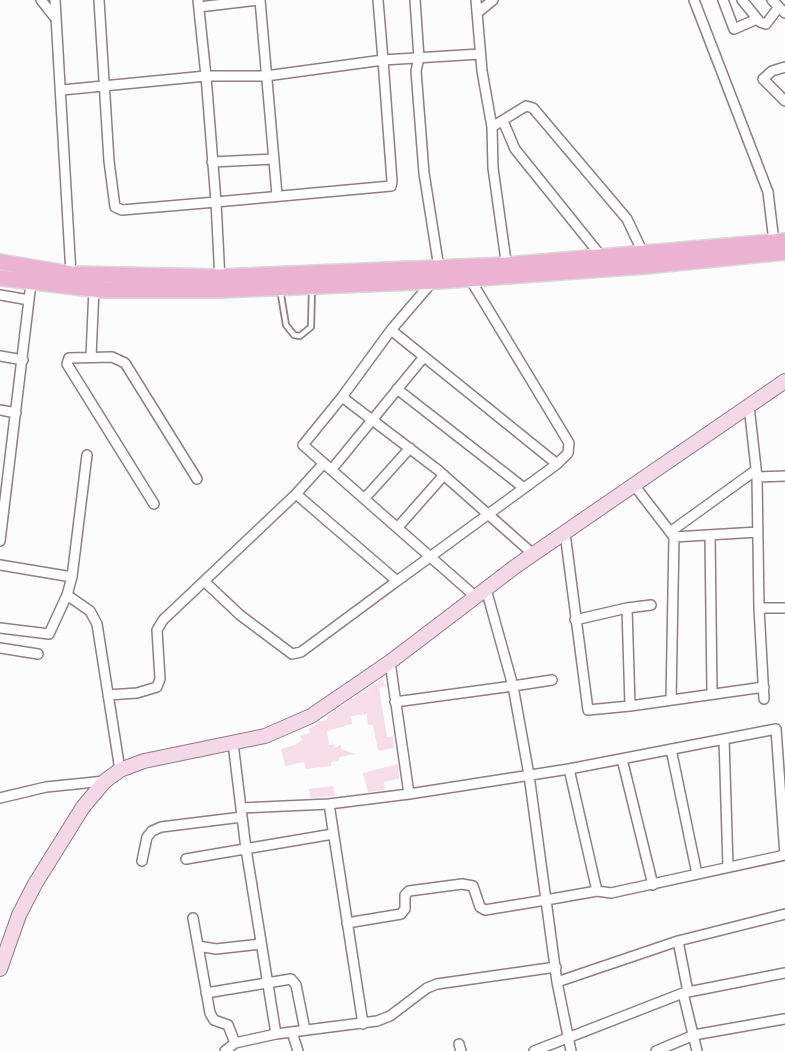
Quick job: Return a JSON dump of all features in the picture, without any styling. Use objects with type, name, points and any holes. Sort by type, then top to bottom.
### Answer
[{"type":"main road","points":[[0,278],[94,290],[507,271],[727,252],[781,245]]},
{"type":"main road","points":[[0,262],[71,264],[279,288],[436,274],[470,279],[601,256],[727,252]]},
{"type":"main road","points":[[0,969],[19,915],[35,884],[82,807],[105,781],[120,770],[172,754],[233,743],[286,729],[311,716],[390,662],[533,554],[785,381]]},
{"type":"street","points":[[41,0],[56,20]]},
{"type":"street","points":[[55,0],[71,264]]},
{"type":"street","points":[[99,0],[115,207],[122,210],[277,195],[382,189],[391,186],[378,0]]},
{"type":"street","points":[[220,283],[216,202],[199,3],[259,0],[277,195]]},
{"type":"street","points":[[415,0],[419,58],[416,71],[424,173],[436,274],[303,445],[431,556],[481,593],[513,686],[529,775],[557,982],[572,1051]]},
{"type":"street","points":[[476,0],[480,54],[492,128],[493,168],[507,271]]},
{"type":"street","points":[[477,13],[493,0]]},
{"type":"street","points":[[694,0],[768,192],[781,245]]},
{"type":"street","points":[[723,0],[734,29],[757,19]]},
{"type":"street","points":[[742,0],[757,19],[766,24],[781,11],[772,0]]},
{"type":"street","points":[[62,90],[206,76],[267,76],[383,60],[480,54]]},
{"type":"street","points":[[785,67],[772,71],[763,79],[785,100]]},
{"type":"street","points":[[492,128],[526,106],[533,108],[627,219],[643,253]]},
{"type":"street","points":[[502,121],[515,149],[601,256]]},
{"type":"street","points":[[212,162],[274,159]]},
{"type":"street","points":[[205,582],[240,615],[292,654],[301,652],[557,464],[568,453],[569,443],[470,279]]},
{"type":"street","points":[[0,541],[31,283]]},
{"type":"street","points":[[91,356],[94,290]]},
{"type":"street","points":[[0,295],[29,300]]},
{"type":"street","points":[[391,330],[557,464]]},
{"type":"street","points":[[0,356],[23,360]]},
{"type":"street","points":[[154,504],[67,364],[72,357],[112,357],[125,363],[197,479]]},
{"type":"street","points":[[332,469],[370,419],[423,358]]},
{"type":"street","points":[[397,389],[524,488]]},
{"type":"street","points":[[342,397],[444,475],[533,554]]},
{"type":"street","points":[[749,406],[756,474],[759,608],[765,699]]},
{"type":"street","points":[[0,410],[16,413]]},
{"type":"street","points":[[365,498],[410,448]]},
{"type":"street","points":[[0,628],[49,634],[67,595],[72,577],[87,455]]},
{"type":"street","points":[[108,695],[151,690],[160,683],[157,630],[163,620],[296,494],[324,463]]},
{"type":"street","points":[[672,534],[756,474],[785,476]]},
{"type":"street","points":[[398,527],[444,475]]},
{"type":"street","points":[[634,485],[672,534],[671,700]]},
{"type":"street","points":[[296,494],[398,580]]},
{"type":"street","points":[[565,532],[588,710],[764,687]]},
{"type":"street","points":[[672,534],[710,535],[758,532]]},
{"type":"street","points":[[710,535],[712,694]]},
{"type":"street","points":[[0,566],[72,577]]},
{"type":"street","points":[[67,595],[94,616],[120,770]]},
{"type":"street","points":[[575,620],[651,605]]},
{"type":"street","points":[[627,608],[630,706]]},
{"type":"street","points":[[759,608],[785,608]]},
{"type":"street","points":[[0,648],[38,654]]},
{"type":"street","points":[[390,662],[409,794]]},
{"type":"street","points":[[395,702],[552,680]]},
{"type":"street","points":[[142,861],[145,844],[152,831],[161,827],[242,812],[409,794],[569,769],[780,728],[785,855],[611,893],[597,891],[485,910],[480,907],[473,886],[462,884],[409,891],[405,894],[405,909],[401,914],[347,923]]},
{"type":"street","points":[[724,739],[728,867]]},
{"type":"street","points":[[233,743],[246,849],[276,1034]]},
{"type":"street","points":[[671,749],[697,874]]},
{"type":"street","points":[[622,759],[653,885]]},
{"type":"street","points":[[569,769],[597,891]]},
{"type":"street","points":[[0,798],[55,786],[105,781]]},
{"type":"street","points":[[329,804],[363,1024]]},
{"type":"street","points":[[186,858],[333,834]]},
{"type":"street","points":[[557,982],[678,941],[785,914]]},
{"type":"street","points":[[193,918],[212,1017],[228,1024],[235,1042]]},
{"type":"street","points":[[678,941],[697,1051]]},
{"type":"street","points":[[198,946],[216,949],[261,944]]},
{"type":"street","points":[[225,1051],[235,1042],[304,1030],[363,1024],[390,1016],[427,987],[437,984],[556,966]]},
{"type":"street","points":[[534,1051],[686,992],[785,973]]},
{"type":"street","points":[[206,993],[286,979],[294,981],[304,1030]]},
{"type":"street","points":[[656,1051],[694,1035],[784,1019]]},
{"type":"street","points":[[292,1032],[298,1051]]},
{"type":"lane","points":[[279,288],[286,325],[294,335],[300,336],[311,327],[312,286]]},
{"type":"building","points":[[383,679],[385,686],[379,688],[387,737],[393,736],[394,748],[378,751],[373,725],[368,725],[367,714],[351,716],[352,724],[327,731],[329,745],[335,744],[334,748],[341,745],[341,749],[355,754],[339,757],[339,761],[331,762],[331,766],[306,769],[304,762],[285,766],[281,749],[295,745],[302,740],[300,735],[310,733],[309,729],[327,720],[327,716],[361,693],[370,691],[364,691]]},
{"type":"building","points":[[398,764],[399,779],[384,782],[385,789],[383,790],[368,792],[363,773]]},
{"type":"building","points":[[333,786],[335,796],[311,798],[309,789]]}]
